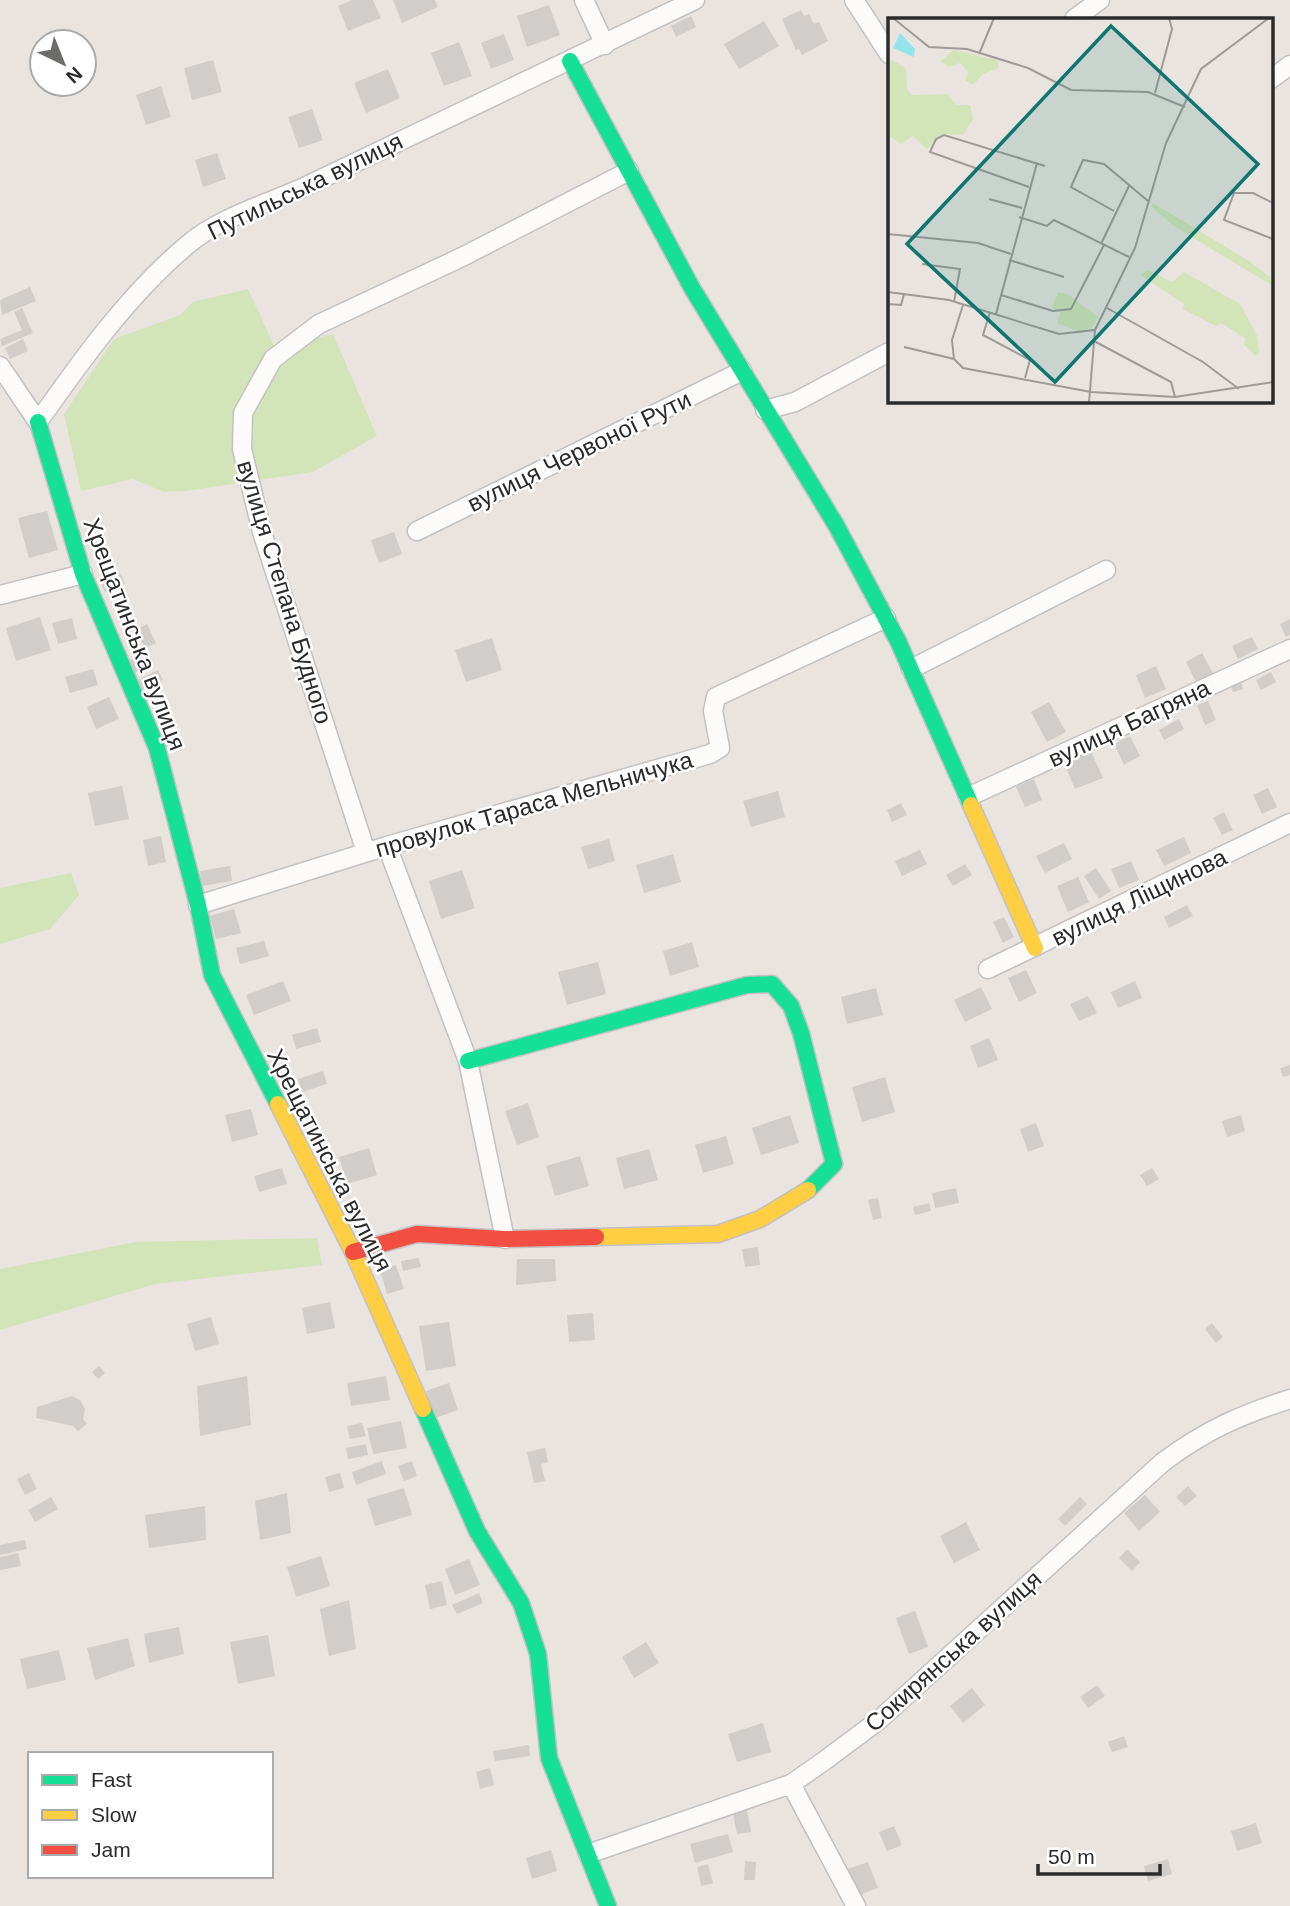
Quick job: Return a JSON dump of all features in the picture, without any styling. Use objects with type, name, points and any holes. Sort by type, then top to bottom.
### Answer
[{"type":"street","points":[[584,0],[604,45]]},
{"type":"street","name":"Путильська вулиця","points":[[38,422],[92,349],[187,245],[241,214],[300,189],[695,0]]},
{"type":"street","points":[[855,0],[888,52]]},
{"type":"street","points":[[1075,18],[1100,0]]},
{"type":"street","points":[[570,61],[692,288],[836,525],[886,618],[1035,948]]},
{"type":"street","points":[[1272,78],[1290,65]]},
{"type":"street","name":"вулиця Степана Будного","points":[[366,852],[262,532],[242,449],[243,413],[273,359],[319,324],[462,257],[629,171]]},
{"type":"street","points":[[765,410],[795,402],[888,353]]},
{"type":"street","points":[[0,366],[38,422]]},
{"type":"street","name":"вулиця Червоної Рути","points":[[417,531],[742,371]]},
{"type":"street","name":"Хрещатинська вулиця","points":[[38,422],[83,574],[157,748],[198,905],[212,975],[353,1252],[477,1531],[521,1603],[538,1654],[549,1758],[608,1906]]},
{"type":"street","points":[[911,669],[1106,570]]},
{"type":"street","points":[[0,595],[83,574]]},
{"type":"street","name":"провулок Тараса Мельничука","points":[[198,905],[366,852],[710,754],[720,748],[713,710],[716,697],[886,618]]},
{"type":"street","name":"вулиця Багряна","points":[[968,797],[1290,649]]},
{"type":"street","name":"вулиця Ліщинова","points":[[988,969],[1290,823]]},
{"type":"street","points":[[387,846],[468,1061],[505,1239]]},
{"type":"street","points":[[353,1252],[417,1234],[505,1239],[718,1234],[760,1219],[795,1198],[834,1164],[801,1033],[791,1006],[772,984],[747,985],[468,1061]]},
{"type":"street","name":"Сокирянська вулиця","points":[[588,1854],[790,1784],[879,1720],[1163,1462],[1198,1436],[1234,1417],[1290,1399]]},
{"type":"street","points":[[790,1784],[856,1906]]},
{"type":"green space","points":[[248,289],[275,348],[333,334],[377,436],[313,472],[186,491],[164,492],[133,479],[81,491],[64,414],[114,339],[180,315],[193,302]]},
{"type":"green space","points":[[71,873],[79,895],[50,929],[0,944],[0,888]]},
{"type":"green space","points":[[317,1238],[322,1265],[155,1284],[0,1330],[0,1269],[135,1242]]},
{"type":"building","points":[[352,0],[373,0],[381,18],[348,31],[338,6]]},
{"type":"building","points":[[393,0],[435,0],[438,7],[402,23]]},
{"type":"building","points":[[549,5],[560,35],[527,47],[517,16]]},
{"type":"building","points":[[801,10],[804,16],[809,14],[814,24],[819,22],[828,41],[802,55],[799,49],[796,50],[782,19]]},
{"type":"building","points":[[691,16],[696,27],[676,37],[671,26]]},
{"type":"building","points":[[764,21],[779,46],[739,69],[724,44]]},
{"type":"building","points":[[504,34],[514,60],[491,69],[481,43]]},
{"type":"building","points":[[459,42],[472,76],[444,86],[431,53]]},
{"type":"building","points":[[213,60],[222,92],[192,100],[184,68]]},
{"type":"building","points":[[388,69],[400,98],[366,113],[354,83]]},
{"type":"building","points":[[161,86],[171,117],[146,125],[136,95]]},
{"type":"building","points":[[312,109],[323,140],[299,148],[288,117]]},
{"type":"building","points":[[217,153],[226,179],[203,187],[195,160]]},
{"type":"building","points":[[30,287],[36,301],[2,315],[0,300]]},
{"type":"building","points":[[22,308],[33,333],[2,346],[0,339],[22,330],[14,312]]},
{"type":"building","points":[[23,339],[28,351],[10,359],[5,348]]},
{"type":"building","points":[[47,511],[58,550],[29,558],[18,518]]},
{"type":"building","points":[[394,532],[402,554],[379,563],[371,540]]},
{"type":"building","points":[[119,571],[125,583],[105,592],[99,579]]},
{"type":"building","points":[[40,617],[51,650],[16,661],[6,628]]},
{"type":"building","points":[[72,618],[77,639],[58,644],[52,623]]},
{"type":"building","points":[[1290,619],[1290,635],[1286,637],[1280,624]]},
{"type":"building","points":[[147,624],[156,643],[145,648],[136,629]]},
{"type":"building","points":[[1252,637],[1258,649],[1238,659],[1232,646]]},
{"type":"building","points":[[492,638],[502,670],[466,682],[455,650]]},
{"type":"building","points":[[148,651],[154,662],[133,674],[127,662]]},
{"type":"building","points":[[1202,653],[1213,673],[1196,682],[1186,662]]},
{"type":"building","points":[[1156,666],[1166,689],[1145,698],[1136,675]]},
{"type":"building","points":[[93,669],[98,685],[70,693],[65,677]]},
{"type":"building","points":[[158,670],[163,680],[142,690],[138,680]]},
{"type":"building","points":[[1271,672],[1276,682],[1261,690],[1256,680]]},
{"type":"building","points":[[1241,680],[1243,689],[1233,692],[1230,683]]},
{"type":"building","points":[[109,697],[119,719],[96,729],[87,707]]},
{"type":"building","points":[[1208,701],[1216,720],[1205,725],[1197,705]]},
{"type":"building","points":[[1049,702],[1066,732],[1047,742],[1031,712]]},
{"type":"building","points":[[1179,719],[1184,729],[1164,740],[1159,730]]},
{"type":"building","points":[[1130,736],[1140,756],[1124,765],[1114,744]]},
{"type":"building","points":[[1091,751],[1103,778],[1075,789],[1064,763]]},
{"type":"building","points":[[1034,779],[1042,800],[1025,807],[1016,787]]},
{"type":"building","points":[[122,786],[129,819],[95,826],[88,793]]},
{"type":"building","points":[[1268,788],[1277,807],[1262,814],[1253,795]]},
{"type":"building","points":[[778,791],[785,817],[751,827],[743,801]]},
{"type":"building","points":[[901,803],[907,815],[892,822],[887,810]]},
{"type":"building","points":[[1224,812],[1233,830],[1222,835],[1213,818]]},
{"type":"building","points":[[161,836],[166,862],[148,866],[143,840]]},
{"type":"building","points":[[1184,837],[1191,853],[1164,866],[1156,850]]},
{"type":"building","points":[[609,839],[615,861],[588,869],[581,847]]},
{"type":"building","points":[[1064,843],[1072,859],[1045,873],[1036,856]]},
{"type":"building","points":[[920,850],[927,864],[902,876],[895,861]]},
{"type":"building","points":[[673,854],[681,882],[644,893],[636,865]]},
{"type":"building","points":[[1131,861],[1139,880],[1119,888],[1111,869]]},
{"type":"building","points":[[965,864],[972,875],[953,886],[946,875]]},
{"type":"building","points":[[230,866],[232,881],[202,886],[200,871]]},
{"type":"building","points":[[1096,868],[1111,891],[1099,899],[1084,876]]},
{"type":"building","points":[[462,870],[475,908],[441,919],[429,881]]},
{"type":"building","points":[[1078,877],[1089,902],[1068,912],[1057,886]]},
{"type":"building","points":[[1187,905],[1193,916],[1169,928],[1164,917]]},
{"type":"building","points":[[234,909],[241,933],[216,939],[210,916]]},
{"type":"building","points":[[1004,917],[1014,937],[1003,943],[993,922]]},
{"type":"building","points":[[264,941],[269,956],[240,964],[236,948]]},
{"type":"building","points":[[692,942],[699,967],[670,976],[663,951]]},
{"type":"building","points":[[598,962],[606,994],[567,1005],[558,972]]},
{"type":"building","points":[[1026,970],[1037,993],[1019,1002],[1008,978]]},
{"type":"building","points":[[283,981],[291,1001],[254,1015],[246,995]]},
{"type":"building","points":[[1135,981],[1142,998],[1118,1008],[1111,992]]},
{"type":"building","points":[[981,987],[992,1009],[965,1022],[954,1000]]},
{"type":"building","points":[[876,988],[883,1015],[847,1024],[841,997]]},
{"type":"building","points":[[1088,996],[1097,1013],[1079,1021],[1070,1004]]},
{"type":"building","points":[[317,1028],[321,1042],[296,1049],[292,1035]]},
{"type":"building","points":[[989,1038],[998,1060],[978,1068],[970,1046]]},
{"type":"building","points":[[1290,1065],[1290,1075],[1283,1077],[1280,1068]]},
{"type":"building","points":[[323,1071],[327,1084],[302,1092],[298,1079]]},
{"type":"building","points":[[885,1077],[895,1112],[862,1122],[852,1087]]},
{"type":"building","points":[[528,1103],[539,1137],[517,1145],[505,1111]]},
{"type":"building","points":[[251,1109],[258,1135],[232,1142],[225,1115]]},
{"type":"building","points":[[790,1115],[799,1143],[761,1155],[752,1128]]},
{"type":"building","points":[[1241,1115],[1245,1131],[1227,1137],[1222,1121]]},
{"type":"building","points":[[1036,1123],[1044,1146],[1028,1152],[1020,1129]]},
{"type":"building","points":[[726,1136],[734,1164],[703,1173],[695,1145]]},
{"type":"building","points":[[369,1148],[377,1175],[347,1184],[339,1157]]},
{"type":"building","points":[[649,1149],[658,1180],[624,1189],[616,1158]]},
{"type":"building","points":[[580,1156],[589,1186],[555,1196],[546,1166]]},
{"type":"building","points":[[282,1168],[287,1184],[259,1192],[254,1176]]},
{"type":"building","points":[[1152,1168],[1159,1179],[1147,1186],[1140,1175]]},
{"type":"building","points":[[956,1188],[959,1203],[935,1208],[932,1193]]},
{"type":"building","points":[[878,1198],[882,1218],[873,1220],[868,1200]]},
{"type":"building","points":[[929,1203],[931,1211],[915,1215],[913,1207]]},
{"type":"building","points":[[758,1247],[760,1265],[745,1267],[742,1249]]},
{"type":"building","points":[[419,1258],[421,1267],[403,1271],[401,1261]]},
{"type":"building","points":[[517,1259],[555,1259],[556,1281],[516,1285]]},
{"type":"building","points":[[396,1265],[404,1289],[387,1294],[380,1270]]},
{"type":"building","points":[[330,1302],[335,1328],[307,1334],[302,1308]]},
{"type":"building","points":[[593,1313],[595,1340],[569,1342],[567,1315]]},
{"type":"building","points":[[211,1317],[219,1344],[195,1351],[187,1324]]},
{"type":"building","points":[[449,1322],[456,1366],[426,1371],[419,1326]]},
{"type":"building","points":[[1212,1323],[1223,1337],[1216,1343],[1205,1329]]},
{"type":"building","points":[[99,1366],[105,1373],[98,1379],[92,1372]]},
{"type":"building","points":[[247,1376],[251,1425],[200,1436],[197,1386]]},
{"type":"building","points":[[386,1376],[390,1400],[351,1406],[347,1383]]},
{"type":"building","points":[[449,1383],[458,1410],[435,1418],[426,1391]]},
{"type":"building","points":[[72,1396],[80,1400],[85,1409],[83,1419],[87,1424],[78,1431],[73,1426],[36,1418],[37,1407]]},
{"type":"building","points":[[401,1421],[407,1448],[373,1454],[367,1428]]},
{"type":"building","points":[[362,1423],[366,1436],[350,1439],[347,1426]]},
{"type":"building","points":[[366,1444],[368,1455],[348,1459],[346,1448]]},
{"type":"building","points":[[545,1448],[548,1462],[541,1464],[545,1481],[534,1483],[527,1452]]},
{"type":"building","points":[[382,1461],[386,1474],[356,1485],[352,1472]]},
{"type":"building","points":[[412,1461],[417,1476],[404,1481],[398,1466]]},
{"type":"building","points":[[29,1473],[37,1489],[25,1495],[17,1479]]},
{"type":"building","points":[[340,1473],[344,1488],[329,1492],[325,1477]]},
{"type":"building","points":[[1188,1486],[1197,1496],[1185,1506],[1176,1497]]},
{"type":"building","points":[[404,1488],[412,1515],[375,1526],[367,1499]]},
{"type":"building","points":[[287,1493],[291,1533],[260,1540],[255,1501]]},
{"type":"building","points":[[1145,1495],[1160,1512],[1139,1531],[1124,1513]]},
{"type":"building","points":[[51,1497],[58,1509],[35,1522],[28,1510]]},
{"type":"building","points":[[1080,1497],[1087,1504],[1065,1526],[1058,1519]]},
{"type":"building","points":[[205,1506],[206,1540],[149,1548],[145,1515]]},
{"type":"building","points":[[966,1522],[980,1550],[954,1563],[940,1536]]},
{"type":"building","points":[[25,1540],[27,1549],[0,1555],[0,1545]]},
{"type":"building","points":[[1127,1549],[1140,1562],[1132,1571],[1119,1558]]},
{"type":"building","points":[[18,1553],[21,1566],[0,1570],[0,1557]]},
{"type":"building","points":[[321,1556],[330,1586],[296,1597],[287,1567]]},
{"type":"building","points":[[469,1559],[480,1585],[455,1595],[445,1569]]},
{"type":"building","points":[[442,1581],[447,1605],[430,1609],[425,1585]]},
{"type":"building","points":[[479,1593],[483,1603],[457,1614],[452,1605]]},
{"type":"building","points":[[349,1600],[356,1649],[329,1656],[320,1609]]},
{"type":"building","points":[[915,1611],[928,1647],[909,1654],[896,1618]]},
{"type":"building","points":[[179,1627],[184,1654],[149,1663],[144,1634]]},
{"type":"building","points":[[268,1635],[275,1676],[238,1684],[230,1642]]},
{"type":"building","points":[[128,1638],[135,1666],[95,1680],[87,1648]]},
{"type":"building","points":[[646,1642],[659,1663],[634,1678],[622,1657]]},
{"type":"building","points":[[59,1650],[66,1680],[27,1689],[20,1659]]},
{"type":"building","points":[[1097,1685],[1105,1696],[1088,1708],[1080,1697]]},
{"type":"building","points":[[972,1688],[985,1705],[963,1723],[950,1706]]},
{"type":"building","points":[[763,1723],[771,1752],[737,1762],[728,1734]]},
{"type":"building","points":[[1124,1736],[1128,1747],[1112,1752],[1108,1742]]},
{"type":"building","points":[[529,1745],[530,1756],[495,1761],[493,1751]]},
{"type":"building","points":[[490,1768],[494,1785],[480,1789],[476,1772]]},
{"type":"building","points":[[747,1810],[751,1832],[737,1834],[733,1813]]},
{"type":"building","points":[[1256,1823],[1262,1843],[1237,1851],[1231,1831]]},
{"type":"building","points":[[894,1826],[902,1845],[887,1851],[879,1832]]},
{"type":"building","points":[[728,1834],[733,1852],[695,1863],[690,1844]]},
{"type":"building","points":[[551,1850],[557,1871],[532,1879],[526,1858]]},
{"type":"building","points":[[1168,1859],[1172,1874],[1148,1881],[1144,1866]]},
{"type":"building","points":[[745,1861],[756,1862],[755,1880],[744,1880]]},
{"type":"building","points":[[868,1862],[878,1888],[857,1896],[848,1869]]},
{"type":"building","points":[[708,1864],[713,1883],[701,1886],[697,1867]]},
{"type":"traffic: fast","points":[[570,61],[692,288],[836,525],[898,641],[971,805]]},
{"type":"traffic: fast","points":[[38,422],[83,574],[157,748],[198,905],[212,975],[278,1104]]},
{"type":"traffic: fast","points":[[468,1061],[747,985],[772,984],[791,1006],[801,1033],[834,1164],[808,1190]]},
{"type":"traffic: fast","points":[[423,1409],[477,1531],[521,1603],[538,1654],[549,1758],[608,1906]]},
{"type":"traffic: slow","points":[[971,805],[1035,948]]},
{"type":"traffic: slow","points":[[278,1104],[353,1252],[423,1409]]},
{"type":"traffic: slow","points":[[596,1237],[718,1234],[760,1219],[808,1190]]},
{"type":"traffic: jam","points":[[353,1252],[417,1234],[505,1239],[596,1237]]}]
